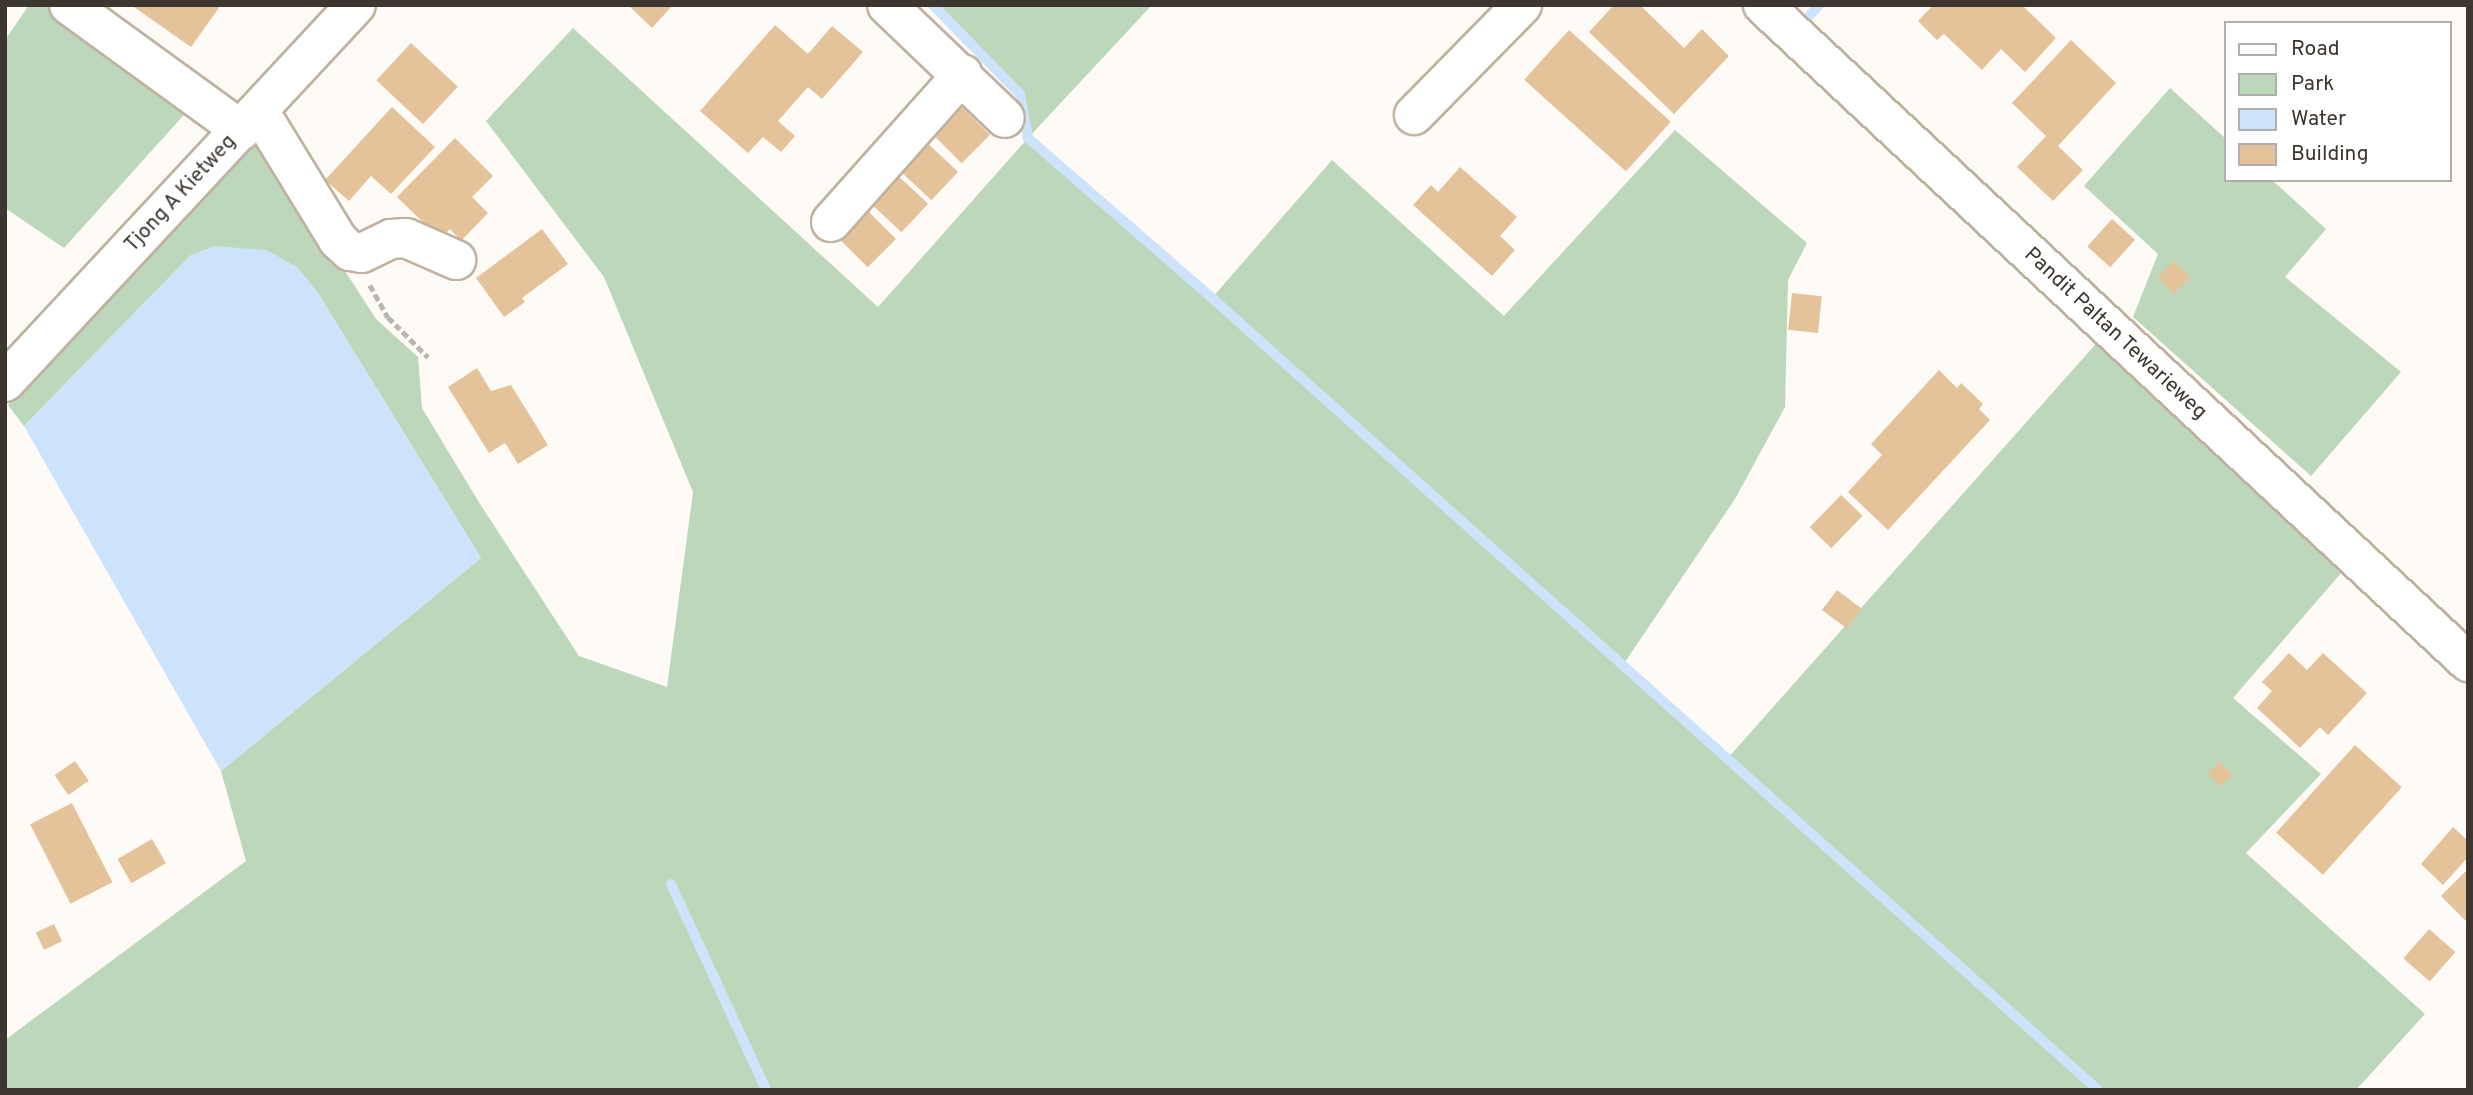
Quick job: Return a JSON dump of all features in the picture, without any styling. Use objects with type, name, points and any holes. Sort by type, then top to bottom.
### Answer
[{"type":"street","points":[[69,5],[250,120],[338,240],[349,251],[362,253],[391,239],[406,238],[456,260]]},
{"type":"street","name":"Tjong A Kietweg","points":[[5,382],[356,5]]},
{"type":"street","points":[[887,5],[963,74],[1005,118]]},
{"type":"street","points":[[1414,116],[1522,5]]},
{"type":"street","name":"Pandit Paltan Tewarieweg","points":[[1763,5],[2468,662]]},
{"type":"street","points":[[831,222],[963,74]]},
{"type":"path","points":[[349,251],[388,317],[428,357]]},
{"type":"green space","points":[[29,5],[56,5],[191,107],[64,248],[5,208],[5,40]]},
{"type":"green space","points":[[933,5],[1152,5],[1028,138],[1020,94]]},
{"type":"green space","points":[[573,28],[878,307],[1028,138],[1212,298],[1332,160],[1504,316],[1675,130],[1807,243],[1788,280],[1785,407],[1735,499],[1623,665],[1727,759],[2102,337],[2348,565],[2233,698],[2321,774],[2246,853],[2425,1014],[2356,1090],[5,1090],[5,1040],[246,861],[221,771],[481,558],[316,290],[191,255],[24,426],[8,405],[258,136],[376,319],[418,357],[422,408],[480,504],[579,656],[667,687],[693,492],[604,277],[486,121]]},
{"type":"green space","points":[[2170,88],[2224,137],[2224,182],[2274,182],[2326,229],[2285,277],[2401,372],[2311,476],[2133,317],[2158,254],[2084,186]]},
{"type":"water","points":[[214,246],[266,250],[297,267],[316,290],[481,558],[221,771],[24,426],[191,255]]},
{"type":"building","points":[[131,5],[221,5],[191,47]]},
{"type":"building","points":[[628,5],[673,5],[652,28]]},
{"type":"building","points":[[1614,5],[1640,5],[1684,48],[1702,29],[1729,56],[1674,114],[1589,32]]},
{"type":"building","points":[[1933,5],[2022,5],[2056,38],[2025,72],[2001,49],[1982,70],[1944,34],[1937,40],[1918,21]]},
{"type":"building","points":[[775,25],[808,54],[832,26],[863,52],[822,99],[808,87],[778,121],[795,136],[781,152],[763,137],[748,153],[700,111]]},
{"type":"building","points":[[1569,30],[1671,122],[1626,171],[1524,80]]},
{"type":"building","points":[[2071,40],[2116,83],[2058,146],[2083,170],[2053,201],[2017,167],[2046,136],[2012,103]]},
{"type":"building","points":[[411,43],[458,87],[423,124],[376,80]]},
{"type":"building","points":[[956,101],[990,135],[962,163],[928,129]]},
{"type":"building","points":[[392,107],[435,147],[391,194],[371,176],[349,201],[325,180]]},
{"type":"building","points":[[455,138],[493,176],[472,197],[488,213],[461,241],[450,229],[440,239],[397,197]]},
{"type":"building","points":[[923,139],[958,172],[932,200],[896,168]]},
{"type":"building","points":[[1460,167],[1517,217],[1500,236],[1515,250],[1492,276],[1413,205],[1431,185],[1438,192]]},
{"type":"building","points":[[893,171],[928,204],[902,232],[866,200]]},
{"type":"building","points":[[862,205],[896,239],[868,267],[834,233]]},
{"type":"building","points":[[2112,219],[2135,240],[2110,267],[2087,246]]},
{"type":"building","points":[[542,229],[568,264],[522,298],[525,302],[504,317],[476,278]]},
{"type":"building","points":[[2174,261],[2190,277],[2174,294],[2158,277]]},
{"type":"building","points":[[1792,293],[1822,296],[1818,333],[1788,330]]},
{"type":"building","points":[[477,368],[491,391],[511,385],[548,445],[518,464],[505,443],[489,453],[448,387]]},
{"type":"building","points":[[1939,370],[1957,388],[1961,383],[1983,404],[1979,409],[1990,420],[1888,530],[1848,492],[1882,455],[1871,444]]},
{"type":"building","points":[[1841,495],[1863,516],[1831,548],[1810,527]]},
{"type":"building","points":[[1837,590],[1862,609],[1847,629],[1822,610]]},
{"type":"building","points":[[2289,653],[2307,670],[2323,653],[2367,693],[2328,735],[2320,727],[2300,748],[2257,708],[2272,691],[2262,682]]},
{"type":"building","points":[[2355,745],[2402,787],[2323,875],[2276,833]]},
{"type":"building","points":[[75,761],[89,781],[68,795],[55,775]]},
{"type":"building","points":[[2219,762],[2232,774],[2221,786],[2208,774]]},
{"type":"building","points":[[72,803],[112,882],[71,904],[30,824]]},
{"type":"building","points":[[2453,827],[2468,841],[2468,857],[2443,885],[2421,864]]},
{"type":"building","points":[[152,839],[166,863],[131,883],[117,859]]},
{"type":"building","points":[[2468,869],[2468,923],[2441,896]]},
{"type":"building","points":[[54,924],[62,941],[44,950],[36,932]]},
{"type":"building","points":[[2429,929],[2455,952],[2430,981],[2403,958]]},
{"type":"waterway","points":[[933,5],[1020,94],[1028,138],[1212,298],[2098,1090]]},
{"type":"waterway","points":[[1810,15],[1819,5]]},
{"type":"waterway","points":[[671,884],[766,1090]]}]
